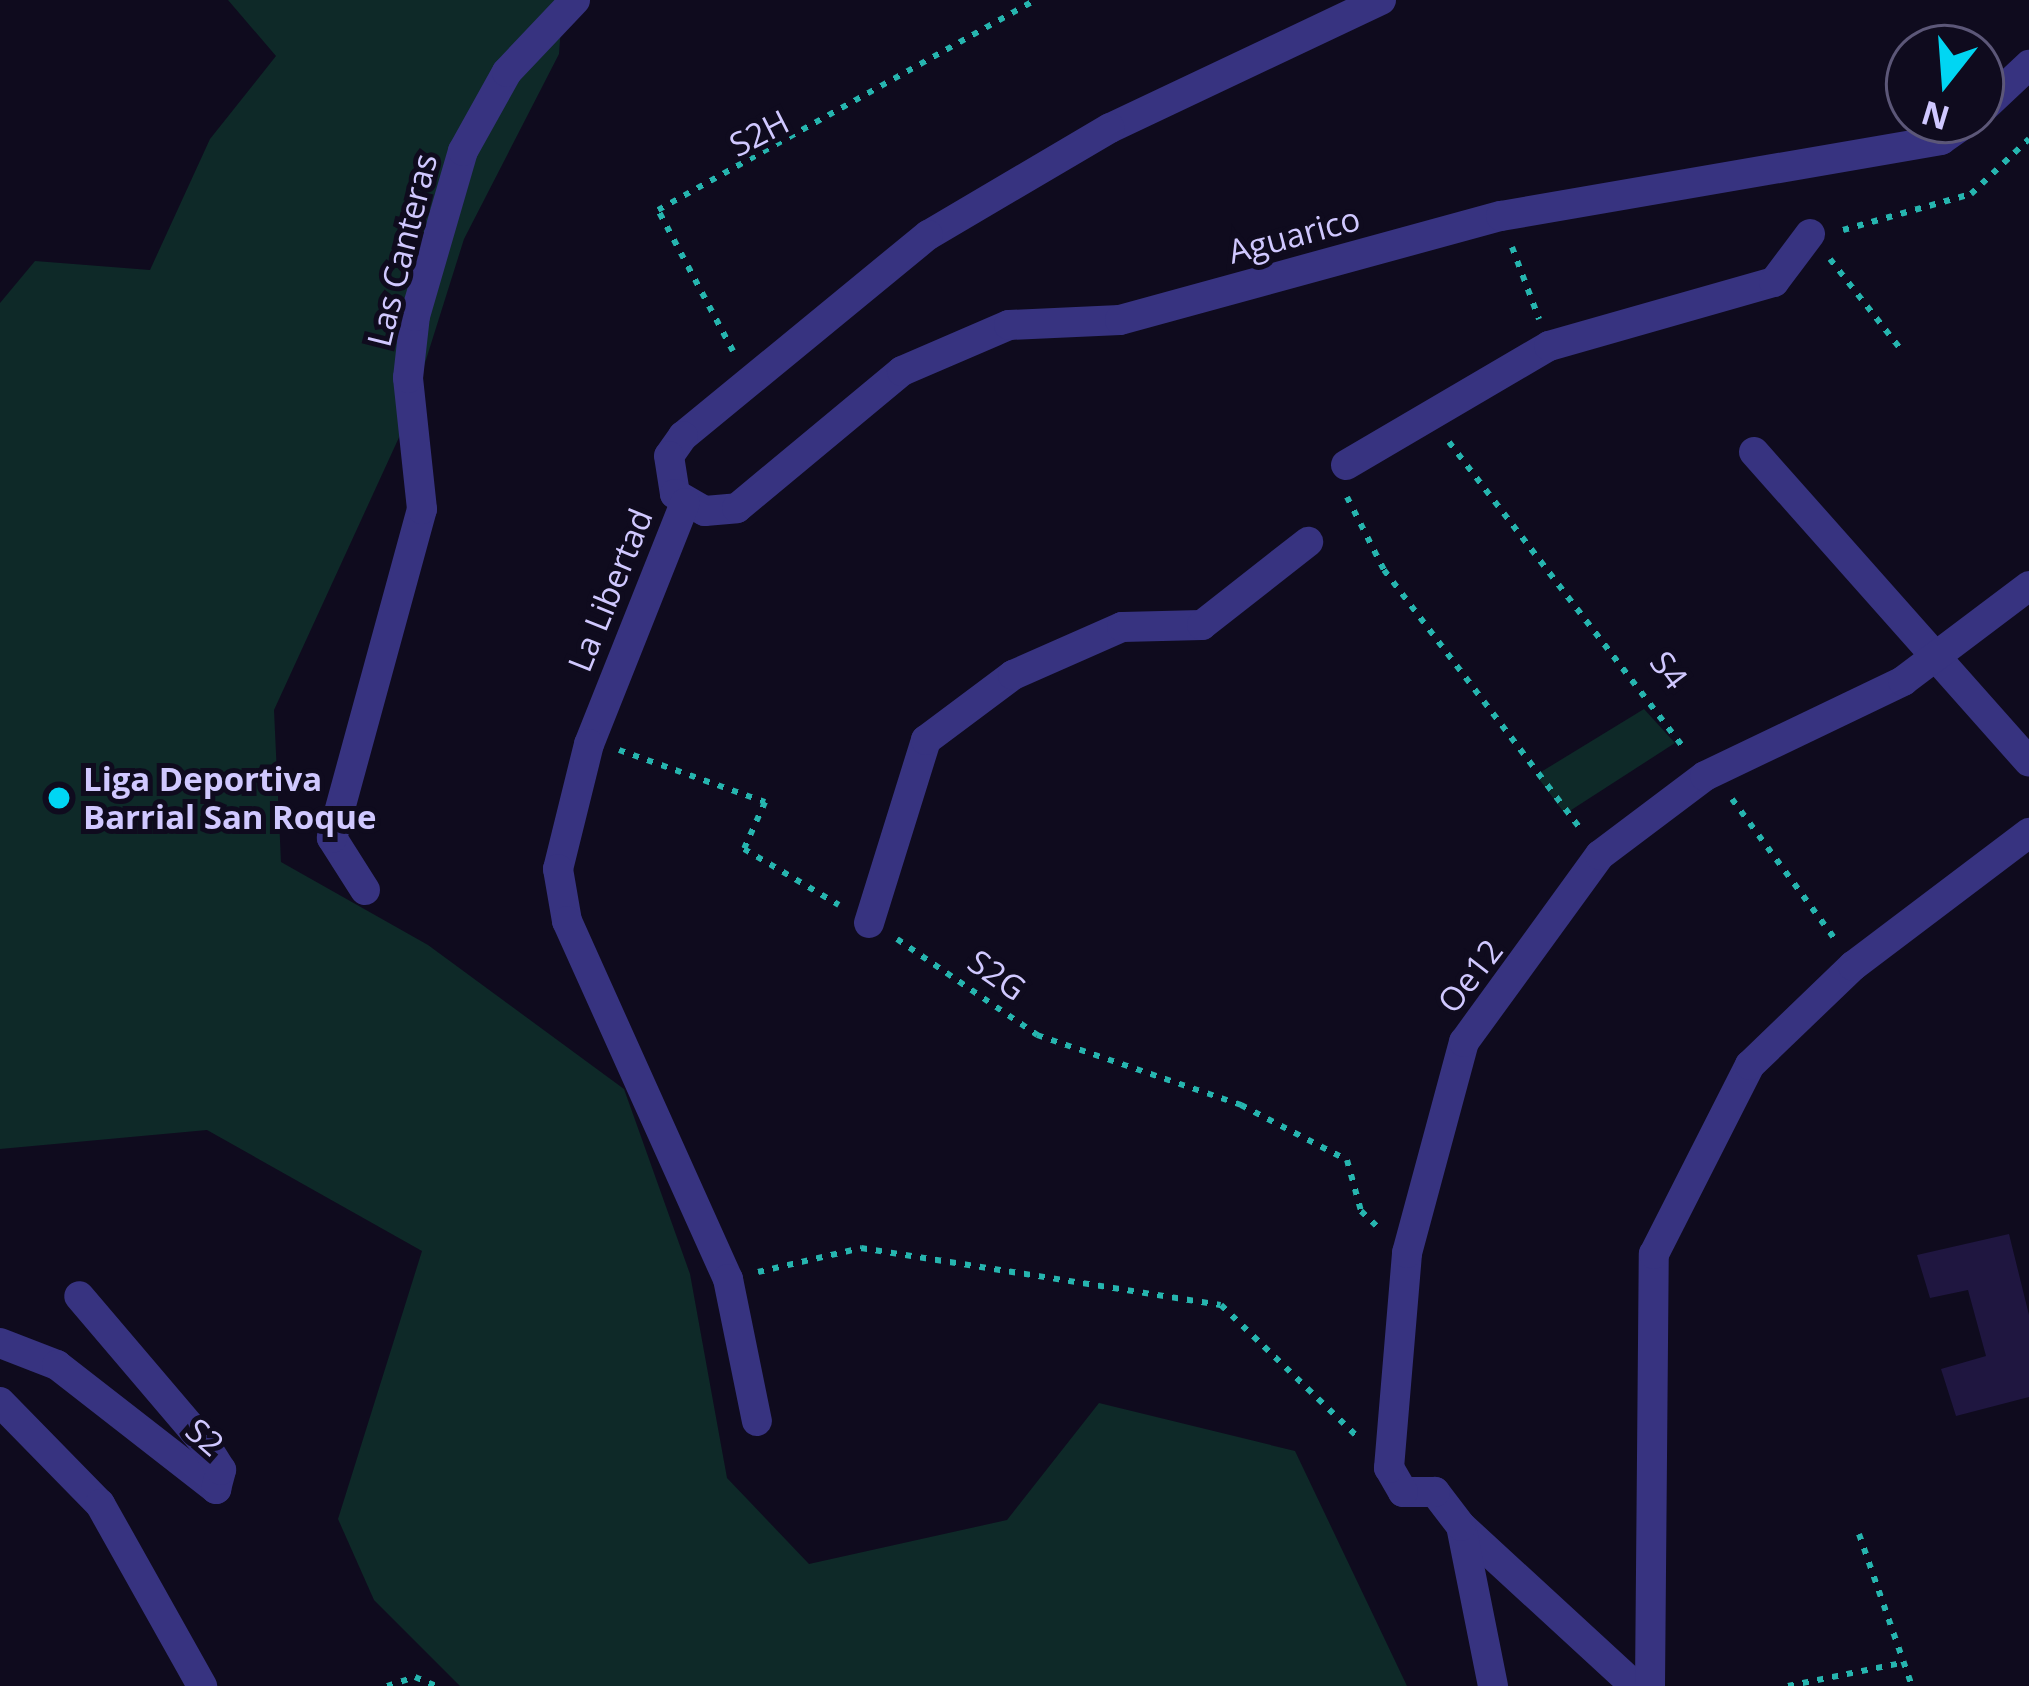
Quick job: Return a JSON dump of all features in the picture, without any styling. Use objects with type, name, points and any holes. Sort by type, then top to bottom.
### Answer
[{"type":"street","name":"Las Canteras","points":[[364,890],[332,838],[422,509],[407,378],[415,316],[463,151],[507,72],[574,0]]},
{"type":"street","name":"La Libertad","points":[[757,1421],[728,1279],[567,921],[560,842],[589,744],[685,503],[669,456],[746,376],[928,235],[1110,128],[1381,0]]},
{"type":"street","points":[[2005,88],[2029,65]]},
{"type":"street","name":"Aguarico","points":[[685,503],[737,508],[938,348],[1009,325],[1120,320],[1501,216],[1918,144]]},
{"type":"street","points":[[1346,465],[1549,346],[1774,282],[1810,234]]},
{"type":"street","points":[[1754,452],[1930,662],[2029,762]]},
{"type":"street","points":[[869,923],[926,740],[1013,675],[1122,627],[1202,626],[1308,542]]},
{"type":"street","name":"Oe12","points":[[1389,1468],[1407,1253],[1464,1042],[1600,855],[1705,776],[1930,662],[2029,586]]},
{"type":"street","points":[[1650,1686],[1654,1254],[1750,1065],[1853,966],[2029,833]]},
{"type":"street","name":"S2","points":[[0,1343],[57,1365],[216,1490],[221,1470],[205,1444],[79,1296]]},
{"type":"street","points":[[0,1402],[100,1504],[202,1686]]},
{"type":"street","points":[[1389,1468],[1402,1492],[1435,1492],[1461,1526],[1635,1686]]},
{"type":"street","points":[[1461,1526],[1493,1686]]},
{"type":"path","name":"S2H","points":[[746,376],[658,210],[1036,0]]},
{"type":"path","points":[[1904,352],[1810,234],[1971,194],[2029,139]]},
{"type":"path","points":[[1501,216],[1549,346]]},
{"type":"path","name":"S4","points":[[1429,415],[1853,966]]},
{"type":"path","points":[[1346,465],[1347,500],[1384,570],[1600,855]]},
{"type":"path","name":"S2G","points":[[589,744],[765,802],[744,849],[869,923],[1037,1034],[1241,1105],[1347,1160],[1360,1211],[1407,1253]]},
{"type":"path","points":[[728,1279],[861,1248],[1221,1305],[1389,1468]]},
{"type":"path","points":[[1859,1534],[1912,1686]]},
{"type":"path","points":[[1788,1686],[1906,1663]]},
{"type":"path","points":[[387,1686],[415,1677],[436,1686]]},
{"type":"green space","points":[[228,0],[563,0],[559,54],[464,239],[407,420],[274,710],[281,862],[428,945],[624,1089],[690,1274],[727,1478],[809,1564],[1007,1520],[1099,1403],[1295,1451],[1407,1686],[460,1686],[374,1600],[338,1519],[422,1251],[207,1130],[0,1149],[0,303],[35,261],[150,270],[210,139],[276,56]]},
{"type":"green space","points":[[1644,709],[1675,743],[1565,814],[1536,775]]},
{"type":"building","points":[[2009,1234],[2029,1315],[2029,1397],[1956,1416],[1941,1369],[1986,1356],[1968,1290],[1930,1298],[1917,1255]]},
{"type":"place","name":"Liga Deportiva Barrial San Roque","points":[[59,798]]}]
